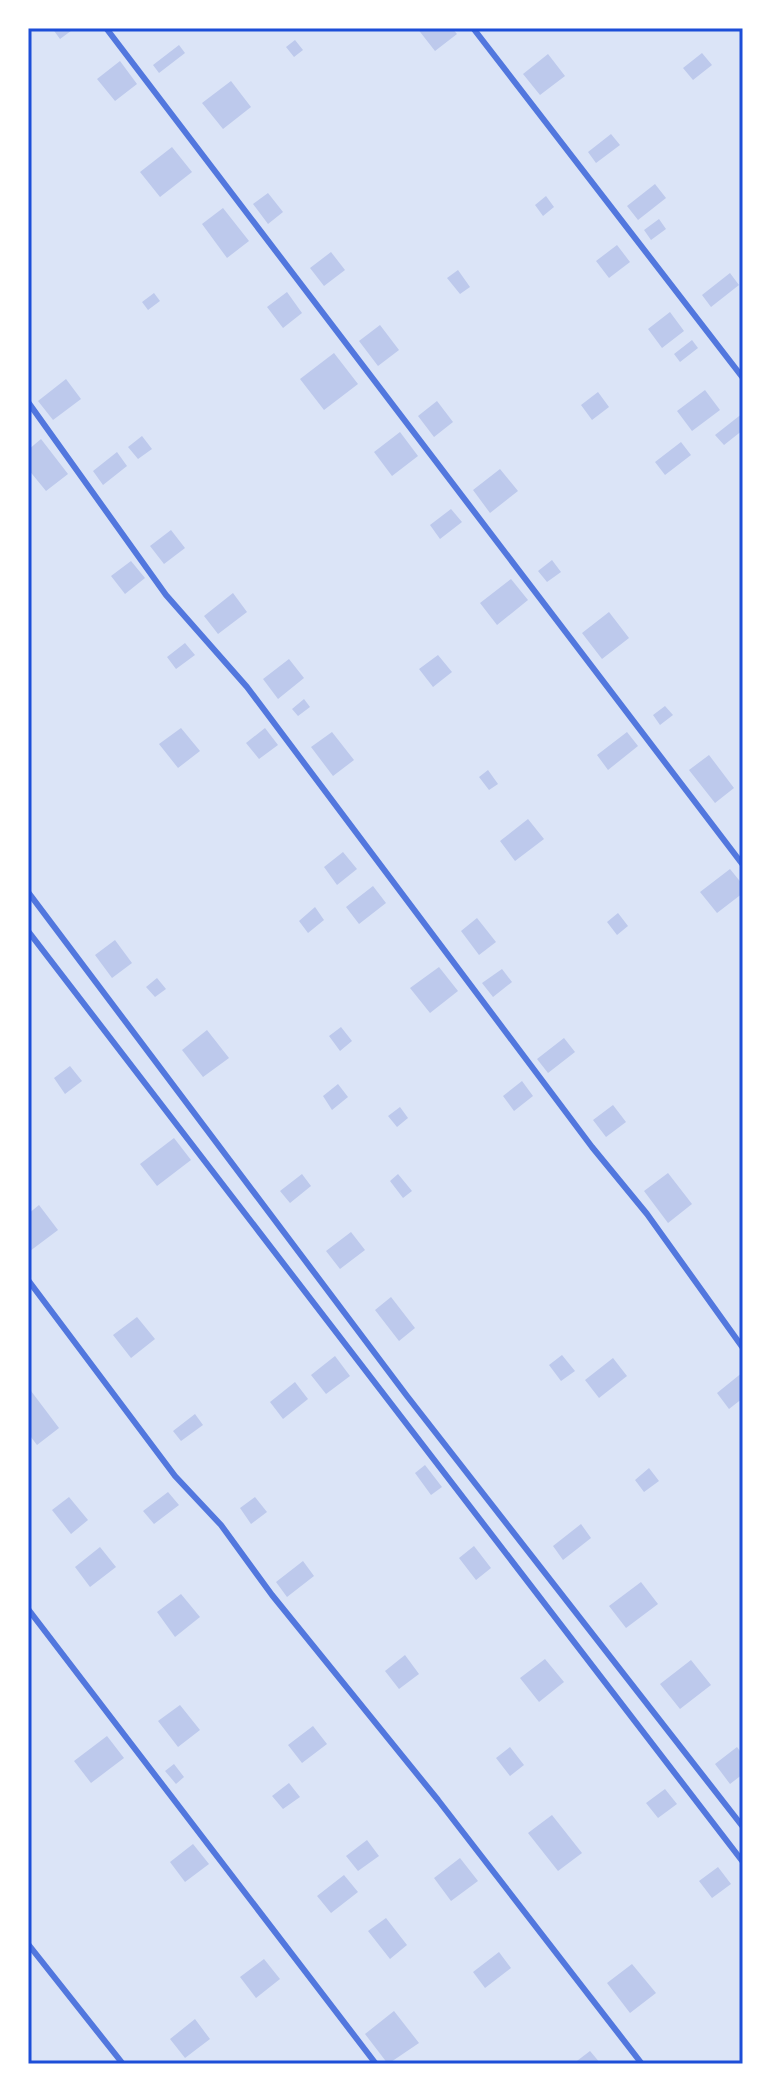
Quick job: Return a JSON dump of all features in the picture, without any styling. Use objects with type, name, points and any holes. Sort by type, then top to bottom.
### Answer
[{"type":"lane","points":[[106,28],[743,865]]},
{"type":"lane","points":[[473,28],[743,378]]},
{"type":"lane","points":[[28,402],[166,595],[247,687],[592,1147],[647,1214],[743,1348]]},
{"type":"lane","points":[[28,892],[407,1396],[743,1827]]},
{"type":"lane","points":[[28,931],[743,1862]]},
{"type":"lane","points":[[28,1280],[175,1476],[221,1525],[272,1595],[438,1800],[642,2064]]},
{"type":"lane","points":[[28,1609],[376,2064]]},
{"type":"lane","points":[[28,1944],[123,2064]]},
{"type":"shaded area","points":[[28,28],[743,28],[743,2064],[28,2064]]},
{"type":"building","points":[[52,28],[75,28],[60,39]]},
{"type":"building","points":[[417,28],[452,28],[457,34],[435,51]]},
{"type":"building","points":[[295,40],[303,50],[294,57],[286,47]]},
{"type":"building","points":[[179,45],[185,53],[159,73],[153,65]]},
{"type":"building","points":[[702,53],[712,65],[693,80],[683,68]]},
{"type":"building","points":[[548,54],[565,76],[540,95],[523,74]]},
{"type":"building","points":[[120,61],[137,84],[115,101],[97,79]]},
{"type":"building","points":[[231,81],[251,107],[223,129],[202,103]]},
{"type":"building","points":[[611,134],[620,145],[596,163],[588,152]]},
{"type":"building","points":[[172,147],[192,172],[160,197],[140,172]]},
{"type":"building","points":[[655,184],[666,198],[638,220],[627,206]]},
{"type":"building","points":[[268,193],[283,212],[268,224],[253,204]]},
{"type":"building","points":[[546,196],[554,207],[543,216],[535,205]]},
{"type":"building","points":[[223,208],[249,241],[227,258],[202,224]]},
{"type":"building","points":[[659,219],[666,229],[651,240],[644,230]]},
{"type":"building","points":[[617,245],[630,262],[609,278],[596,261]]},
{"type":"building","points":[[331,252],[345,270],[324,286],[310,268]]},
{"type":"building","points":[[458,270],[470,287],[460,294],[447,278]]},
{"type":"building","points":[[730,273],[739,285],[711,307],[702,295]]},
{"type":"building","points":[[287,292],[302,313],[283,328],[267,307]]},
{"type":"building","points":[[154,293],[160,301],[148,310],[142,302]]},
{"type":"building","points":[[670,312],[684,331],[662,348],[648,329]]},
{"type":"building","points":[[380,325],[399,350],[378,366],[359,341]]},
{"type":"building","points":[[692,340],[698,348],[680,362],[674,354]]},
{"type":"building","points":[[334,353],[358,384],[324,410],[300,379]]},
{"type":"building","points":[[66,379],[81,399],[53,420],[38,401]]},
{"type":"building","points":[[705,390],[720,410],[692,431],[677,411]]},
{"type":"building","points":[[598,392],[609,407],[592,420],[581,405]]},
{"type":"building","points":[[437,401],[453,422],[434,437],[418,416]]},
{"type":"building","points":[[743,413],[743,430],[724,445],[715,435]]},
{"type":"building","points":[[400,432],[418,456],[392,476],[374,452]]},
{"type":"building","points":[[142,436],[152,449],[138,459],[128,447]]},
{"type":"building","points":[[41,439],[68,474],[46,491],[28,469],[28,450]]},
{"type":"building","points":[[681,442],[691,455],[665,475],[655,462]]},
{"type":"building","points":[[117,452],[127,466],[103,485],[93,471]]},
{"type":"building","points":[[500,469],[518,491],[490,513],[473,490]]},
{"type":"building","points":[[451,509],[462,522],[440,539],[430,525]]},
{"type":"building","points":[[171,530],[185,548],[164,564],[150,546]]},
{"type":"building","points":[[552,560],[561,572],[547,582],[538,571]]},
{"type":"building","points":[[131,561],[145,578],[125,594],[111,576]]},
{"type":"building","points":[[511,579],[528,600],[497,625],[480,603]]},
{"type":"building","points":[[233,593],[247,612],[218,634],[204,616]]},
{"type":"building","points":[[609,612],[629,638],[602,659],[582,633]]},
{"type":"building","points":[[185,643],[195,655],[176,669],[167,657]]},
{"type":"building","points":[[438,655],[452,672],[433,687],[419,669]]},
{"type":"building","points":[[289,659],[304,678],[278,699],[263,679]]},
{"type":"building","points":[[304,699],[310,707],[298,716],[292,709]]},
{"type":"building","points":[[665,706],[673,715],[660,725],[653,715]]},
{"type":"building","points":[[181,728],[200,751],[178,768],[159,744]]},
{"type":"building","points":[[265,728],[278,745],[259,759],[246,743]]},
{"type":"building","points":[[332,732],[354,760],[333,776],[311,747]]},
{"type":"building","points":[[627,732],[638,746],[608,770],[597,755]]},
{"type":"building","points":[[709,755],[734,788],[715,803],[689,770]]},
{"type":"building","points":[[488,770],[498,784],[489,790],[479,777]]},
{"type":"building","points":[[528,819],[544,839],[515,861],[500,841]]},
{"type":"building","points":[[343,852],[357,869],[337,885],[324,867]]},
{"type":"building","points":[[730,869],[743,885],[743,893],[717,913],[700,892]]},
{"type":"building","points":[[373,886],[386,903],[359,924],[346,907]]},
{"type":"building","points":[[315,907],[324,920],[308,933],[299,921]]},
{"type":"building","points":[[618,913],[628,926],[617,935],[607,922]]},
{"type":"building","points":[[477,918],[496,942],[479,955],[461,931]]},
{"type":"building","points":[[115,940],[132,963],[112,978],[95,955]]},
{"type":"building","points":[[439,967],[458,991],[430,1013],[410,988]]},
{"type":"building","points":[[502,969],[512,982],[493,997],[482,983]]},
{"type":"building","points":[[157,978],[166,989],[155,997],[146,987]]},
{"type":"building","points":[[341,1027],[352,1041],[340,1051],[329,1036]]},
{"type":"building","points":[[207,1030],[229,1058],[203,1077],[182,1050]]},
{"type":"building","points":[[564,1038],[575,1052],[548,1073],[537,1059]]},
{"type":"building","points":[[70,1066],[82,1081],[65,1094],[54,1078]]},
{"type":"building","points":[[522,1081],[533,1096],[514,1111],[503,1096]]},
{"type":"building","points":[[338,1084],[348,1097],[332,1110],[323,1096]]},
{"type":"building","points":[[613,1105],[626,1122],[606,1137],[593,1120]]},
{"type":"building","points":[[400,1107],[408,1118],[397,1127],[388,1116]]},
{"type":"building","points":[[174,1138],[191,1160],[157,1186],[140,1164]]},
{"type":"building","points":[[668,1173],[692,1204],[668,1223],[644,1191]]},
{"type":"building","points":[[302,1174],[311,1186],[290,1203],[280,1191]]},
{"type":"building","points":[[398,1174],[412,1191],[403,1198],[390,1181]]},
{"type":"building","points":[[39,1205],[58,1230],[30,1251],[28,1214]]},
{"type":"building","points":[[351,1232],[365,1250],[340,1269],[326,1251]]},
{"type":"building","points":[[391,1297],[415,1328],[399,1341],[375,1310]]},
{"type":"building","points":[[137,1317],[155,1339],[131,1358],[113,1335]]},
{"type":"building","points":[[562,1355],[575,1371],[561,1381],[549,1365]]},
{"type":"building","points":[[335,1356],[350,1376],[326,1394],[311,1375]]},
{"type":"building","points":[[613,1358],[627,1376],[599,1398],[585,1380]]},
{"type":"building","points":[[743,1372],[743,1398],[729,1409],[717,1393]]},
{"type":"building","points":[[295,1382],[308,1399],[283,1419],[270,1402]]},
{"type":"building","points":[[28,1387],[59,1428],[37,1445],[28,1433]]},
{"type":"building","points":[[195,1414],[203,1425],[181,1441],[173,1431]]},
{"type":"building","points":[[425,1465],[442,1487],[431,1495],[415,1473]]},
{"type":"building","points":[[649,1468],[659,1481],[644,1492],[635,1480]]},
{"type":"building","points":[[168,1492],[179,1505],[154,1524],[143,1511]]},
{"type":"building","points":[[69,1497],[88,1520],[71,1534],[52,1510]]},
{"type":"building","points":[[255,1497],[267,1512],[251,1524],[240,1508]]},
{"type":"building","points":[[581,1524],[591,1538],[563,1560],[553,1546]]},
{"type":"building","points":[[474,1546],[491,1568],[476,1580],[459,1558]]},
{"type":"building","points":[[100,1547],[116,1567],[90,1587],[75,1567]]},
{"type":"building","points":[[303,1561],[314,1576],[287,1597],[276,1582]]},
{"type":"building","points":[[641,1582],[658,1604],[626,1628],[609,1606]]},
{"type":"building","points":[[181,1594],[200,1617],[175,1637],[157,1612]]},
{"type":"building","points":[[405,1655],[419,1674],[399,1689],[385,1671]]},
{"type":"building","points":[[545,1659],[564,1682],[539,1702],[520,1678]]},
{"type":"building","points":[[691,1660],[711,1685],[680,1709],[660,1684]]},
{"type":"building","points":[[180,1705],[200,1730],[178,1747],[158,1721]]},
{"type":"building","points":[[313,1726],[327,1744],[302,1763],[288,1745]]},
{"type":"building","points":[[107,1736],[124,1758],[91,1783],[74,1761]]},
{"type":"building","points":[[510,1747],[524,1765],[510,1776],[496,1758]]},
{"type":"building","points":[[737,1747],[743,1755],[743,1774],[730,1784],[715,1764]]},
{"type":"building","points":[[174,1764],[184,1777],[176,1784],[165,1771]]},
{"type":"building","points":[[289,1783],[300,1797],[283,1809],[272,1796]]},
{"type":"building","points":[[665,1789],[677,1804],[658,1818],[646,1803]]},
{"type":"building","points":[[552,1815],[582,1853],[558,1871],[528,1833]]},
{"type":"building","points":[[367,1840],[379,1856],[358,1871],[346,1856]]},
{"type":"building","points":[[193,1844],[209,1864],[185,1882],[170,1862]]},
{"type":"building","points":[[460,1858],[478,1881],[451,1901],[434,1878]]},
{"type":"building","points":[[718,1867],[731,1884],[712,1898],[699,1881]]},
{"type":"building","points":[[344,1875],[358,1892],[331,1913],[317,1896]]},
{"type":"building","points":[[386,1918],[407,1945],[390,1959],[368,1931]]},
{"type":"building","points":[[499,1952],[511,1968],[485,1988],[473,1972]]},
{"type":"building","points":[[264,1959],[280,1979],[256,1998],[240,1977]]},
{"type":"building","points":[[632,1964],[656,1993],[630,2013],[607,1983]]},
{"type":"building","points":[[394,2011],[419,2043],[388,2064],[365,2034]]},
{"type":"building","points":[[195,2019],[210,2039],[185,2058],[170,2039]]},
{"type":"building","points":[[590,2051],[601,2064],[573,2064]]}]
